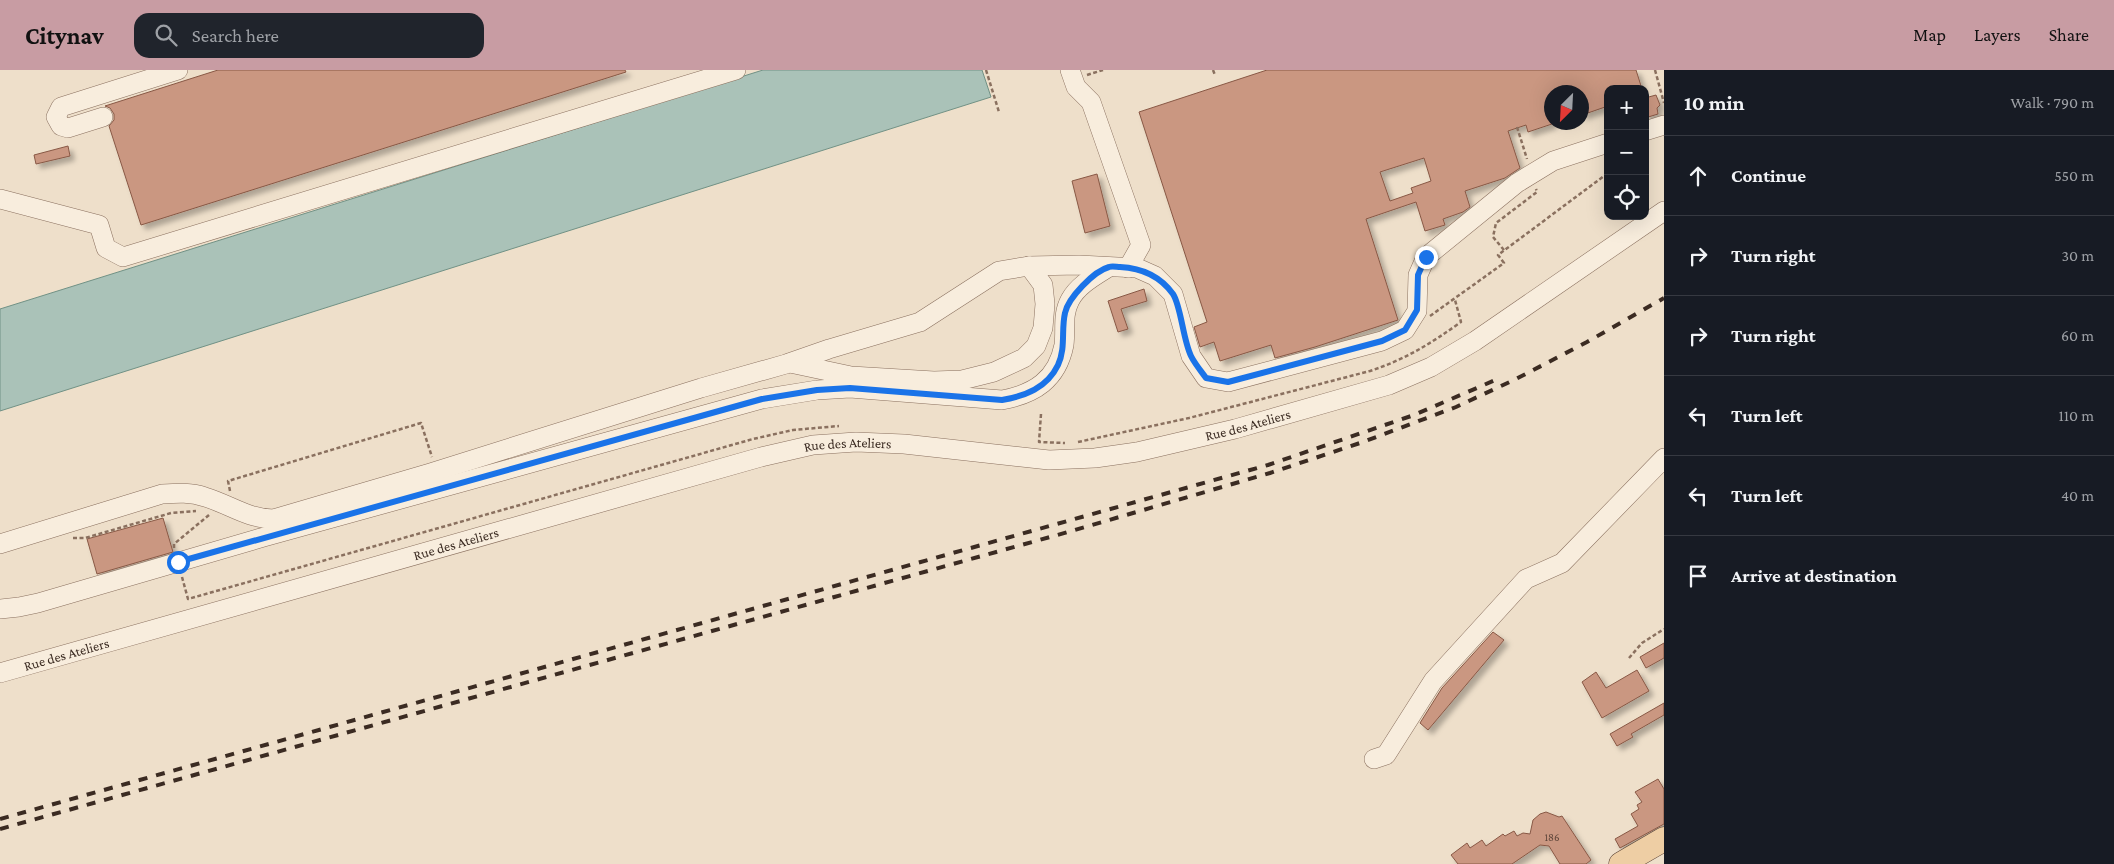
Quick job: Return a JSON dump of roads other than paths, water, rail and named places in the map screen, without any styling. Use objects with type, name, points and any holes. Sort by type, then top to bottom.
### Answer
[{"type":"main road","points":[[1621,864],[1664,839]]},
{"type":"street","points":[[104,118],[68,128],[61,126],[56,117],[61,108],[178,70]]},
{"type":"street","points":[[0,199],[98,225],[106,248],[123,257],[736,70]]},
{"type":"street","points":[[1070,70],[1076,87],[1091,102],[1140,244],[1128,268]]},
{"type":"street","points":[[1648,130],[1664,125]]},
{"type":"street","points":[[0,544],[162,494],[184,493],[205,497],[256,518],[273,519],[430,473],[920,322],[999,271],[1029,266],[1136,268],[1156,276],[1173,294],[1191,356],[1206,378],[1228,382],[1382,341],[1405,330],[1417,310],[1418,275],[1426,257],[1517,183],[1553,161],[1604,144]]},
{"type":"street","name":"Rue des Ateliers","points":[[0,673],[761,457],[812,445],[856,442],[904,444],[1049,460],[1095,458],[1137,452],[1235,429],[1389,386],[1431,368],[1475,341],[1664,211]]},
{"type":"street","points":[[790,363],[851,376],[934,381],[962,380],[994,372],[1024,358],[1036,346],[1043,328],[1045,304],[1043,284],[1029,266]]},
{"type":"street","points":[[0,609],[38,603],[274,534],[762,399],[817,390],[850,388],[1002,400],[1016,398],[1031,392],[1047,381],[1058,365],[1064,345],[1065,313],[1071,298],[1083,284],[1108,267]]},
{"type":"street","points":[[1374,759],[1386,756],[1434,681],[1526,579],[1562,563],[1664,458]]},
{"type":"railway","points":[[0,829],[1068,532],[1270,473],[1363,442],[1456,407],[1516,379],[1587,342],[1664,298]]},
{"type":"railway","points":[[0,819],[1268,465],[1414,415],[1500,378]]}]
